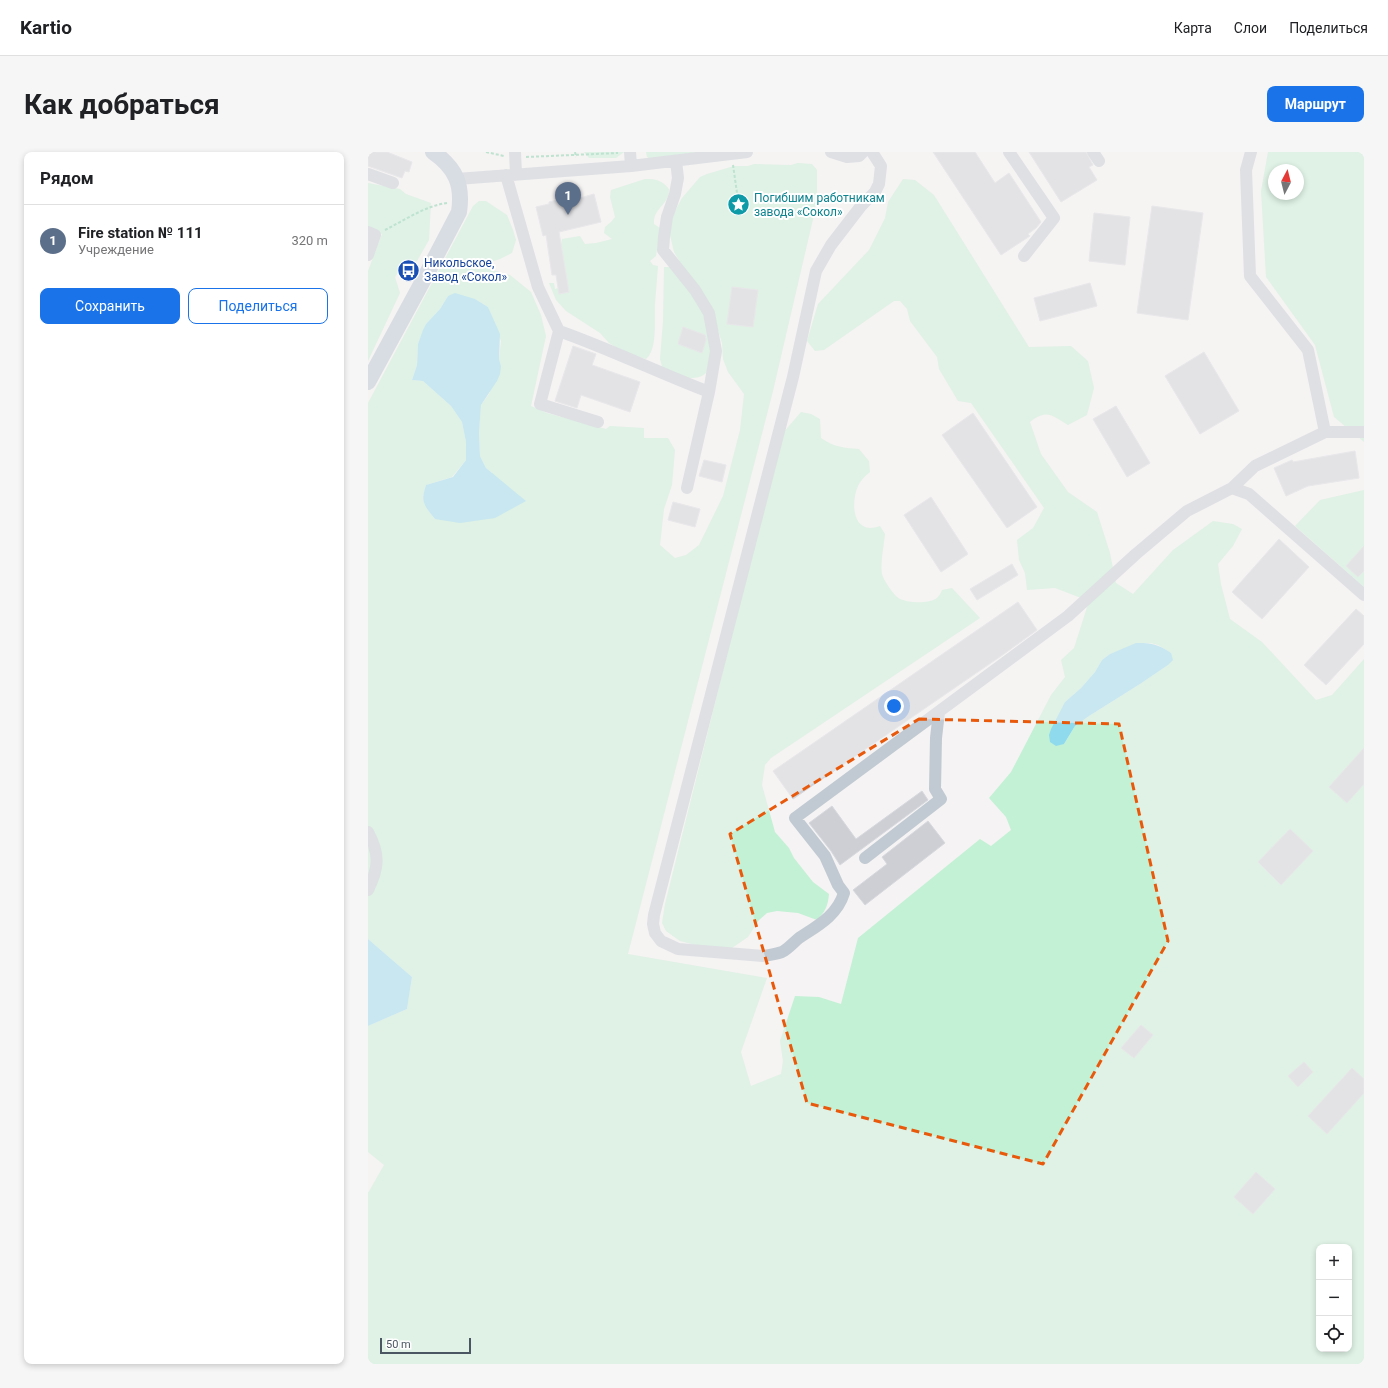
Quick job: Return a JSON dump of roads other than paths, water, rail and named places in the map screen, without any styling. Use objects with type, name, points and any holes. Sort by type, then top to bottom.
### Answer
[{"type":"main road","points":[[368,382],[454,223],[458,212],[460,190],[457,179],[446,163],[434,152]]},
{"type":"street","points":[[630,152],[631,166]]},
{"type":"street","points":[[457,179],[631,166],[676,161],[709,154],[732,154],[747,152]]},
{"type":"street","points":[[831,152],[847,157],[859,156],[863,152]]},
{"type":"street","points":[[872,152],[881,166],[879,184],[831,245],[816,271],[793,377],[654,915],[653,924],[655,933],[661,941],[678,949],[763,956],[774,955],[784,951],[799,938],[829,917],[841,903],[844,893],[838,885],[825,856],[795,818],[1068,616],[1136,554],[1187,511],[1232,488],[1255,466],[1325,432],[1364,432]]},
{"type":"street","points":[[1009,152],[1054,218],[1024,256]]},
{"type":"street","points":[[1251,152],[1246,170],[1250,276],[1308,350],[1325,432]]},
{"type":"street","points":[[515,155],[511,175],[538,287],[560,331],[540,404],[598,422]]},
{"type":"street","points":[[676,161],[678,178],[675,194],[667,217],[663,250],[695,290],[709,313],[716,351],[709,392],[687,488]]},
{"type":"street","points":[[368,174],[393,183]]},
{"type":"street","points":[[368,255],[372,233]]},
{"type":"street","points":[[560,331],[666,376],[709,392]]},
{"type":"street","points":[[1232,488],[1249,494],[1364,595]]},
{"type":"street","points":[[865,858],[941,799],[935,789],[936,738],[939,712]]},
{"type":"street","points":[[368,832],[378,857],[376,873],[368,890]]},
{"type":"water","points":[[455,293],[475,299],[488,307],[500,334],[500,374],[481,405],[479,433],[480,456],[486,468],[526,501],[495,518],[460,523],[435,519],[424,504],[423,496],[426,485],[453,477],[466,460],[466,442],[462,422],[451,406],[423,381],[412,380],[417,365],[418,344],[423,330],[426,324],[440,309],[448,296]]},
{"type":"water","points":[[1136,643],[1158,646],[1171,653],[1173,660],[1140,684],[1075,726],[1064,744],[1056,746],[1050,742],[1049,735],[1051,729],[1065,702],[1081,688],[1095,672],[1102,660],[1110,654]]},
{"type":"water","points":[[368,939],[412,977],[407,1009],[368,1026]]},
{"type":"place","name":"Погибшим работникам завода «Сокол»","points":[[739,205]]},
{"type":"place","name":"Fire station № 111","points":[[568,215]]},
{"type":"place","name":"Никольское, Завод «Сокол»","points":[[408,270]]}]
